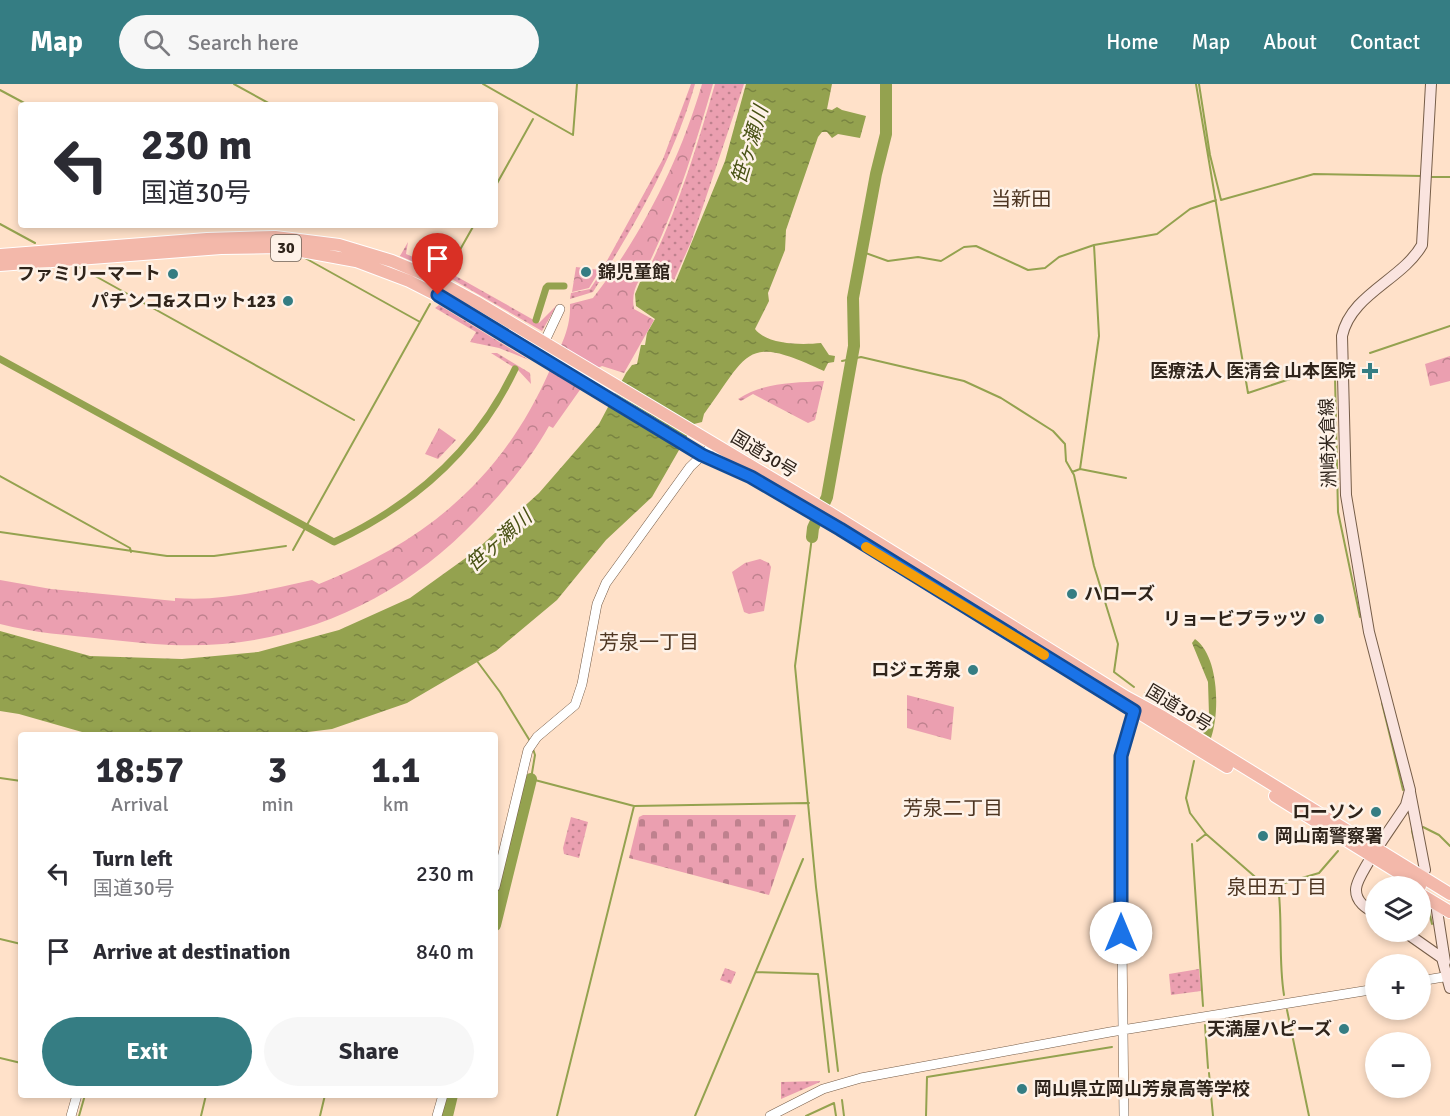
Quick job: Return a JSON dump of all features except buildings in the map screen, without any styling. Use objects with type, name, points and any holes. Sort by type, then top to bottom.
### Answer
[{"type":"highway","name":"国道30号","points":[[0,255],[207,239],[275,237],[311,241],[372,254],[428,276],[698,453],[819,512],[1126,698],[1375,853],[1447,904]]},
{"type":"highway","points":[[311,241],[320,246],[368,259],[375,267]]},
{"type":"highway","name":"国道30号","points":[[0,265],[261,247],[328,254],[375,267],[438,295],[545,351],[713,445],[1134,711],[1375,853],[1405,876]]},
{"type":"highway","points":[[1392,876],[1385,872],[1375,853],[1393,851],[1450,885]]},
{"type":"highway","name":"国道30号","points":[[1431,894],[1447,904]]},
{"type":"highway","points":[[1431,898],[1447,904]]},
{"type":"main road","name":"洲崎米倉線","points":[[1425,870],[1410,792],[1370,632],[1346,495],[1342,336],[1351,313],[1412,261],[1422,245],[1431,84]]},
{"type":"main road","points":[[1365,907],[1356,890],[1356,881],[1406,805],[1410,792]]},
{"type":"main road","points":[[1447,904],[1445,962],[1450,988]]},
{"type":"main road","points":[[1421,942],[1445,962]]},
{"type":"street","points":[[545,351],[560,309]]},
{"type":"street","points":[[498,875],[530,746],[574,705],[582,684],[597,604],[606,583],[698,453],[713,445]]},
{"type":"street","points":[[1124,1116],[1120,770],[1123,743],[1134,711]]},
{"type":"street","points":[[1431,979],[1449,976]]},
{"type":"street","points":[[770,1116],[823,1089],[861,1078],[1122,1030],[1365,990]]},
{"type":"street","points":[[71,1116],[76,1098]]},
{"type":"street","points":[[437,1116],[442,1098]]},
{"type":"green space","points":[[691,84],[695,84],[676,139],[638,217],[593,292],[570,299],[571,293],[590,289],[598,277],[663,159]]},
{"type":"green space","points":[[702,84],[713,84],[693,151],[670,216],[635,289],[634,309],[654,320],[624,373],[602,366],[594,370],[553,428],[549,426],[525,463],[497,497],[445,549],[412,575],[376,598],[338,616],[299,630],[215,645],[146,643],[26,630],[0,624],[0,580],[51,589],[175,601],[175,598],[227,597],[312,580],[319,584],[358,567],[426,527],[483,475],[508,445],[530,410],[564,339],[569,323],[570,304],[593,298],[628,249],[671,168],[683,141]]},
{"type":"green space","points":[[715,84],[744,84],[691,242],[674,280],[660,273],[645,276],[676,206]]},
{"type":"green space","points":[[408,242],[406,254],[441,269],[439,273],[400,256]]},
{"type":"green space","points":[[576,267],[600,270],[589,288],[572,292]]},
{"type":"green space","points":[[454,275],[539,323],[557,305],[542,331],[450,278]]},
{"type":"green space","points":[[439,305],[529,360],[499,348],[470,342],[476,332],[435,308]]},
{"type":"green space","points":[[491,353],[497,353],[530,373],[531,384],[518,370]]},
{"type":"green space","points":[[1450,356],[1450,381],[1430,386],[1425,364]]},
{"type":"green space","points":[[824,381],[815,420],[808,423],[753,394],[741,401],[738,399],[769,386]]},
{"type":"green space","points":[[439,428],[456,440],[438,459],[425,454]]},
{"type":"green space","points":[[760,559],[769,563],[771,567],[764,611],[749,614],[744,612],[732,572],[745,563]]},
{"type":"green space","points":[[907,695],[954,707],[951,740],[907,728]]},
{"type":"green space","points":[[643,815],[796,815],[769,895],[629,858],[639,817]]},
{"type":"green space","points":[[571,817],[588,822],[579,858],[564,854],[563,848]]},
{"type":"green space","points":[[725,968],[736,972],[731,984],[720,980]]},
{"type":"green space","points":[[1199,969],[1201,991],[1171,995],[1169,974]]},
{"type":"green space","points":[[781,1082],[820,1082],[781,1099]]},
{"type":"water","name":"笹ヶ瀬川","points":[[746,84],[832,84],[827,109],[832,110],[837,107],[866,116],[860,138],[838,134],[832,138],[827,132],[822,132],[818,137],[786,230],[785,250],[768,293],[769,301],[755,329],[776,341],[795,344],[821,343],[829,355],[835,356],[834,362],[828,363],[824,371],[778,353],[763,352],[752,355],[741,363],[704,414],[702,422],[694,424],[652,497],[606,540],[557,600],[496,651],[407,703],[332,729],[308,732],[82,732],[19,714],[0,711],[0,631],[90,656],[182,659],[258,652],[339,630],[410,598],[474,552],[539,493],[599,424],[626,373],[632,365],[637,364],[641,345],[645,345],[647,333],[655,319],[636,306],[635,294],[640,282],[658,273],[675,283],[725,161]]},
{"type":"water","points":[[1195,639],[1203,647],[1213,671],[1216,714],[1211,738],[1203,733],[1209,715],[1208,682],[1192,643]]},
{"type":"waterway","points":[[234,84],[267,102]]},
{"type":"waterway","points":[[483,84],[573,135],[577,84]]},
{"type":"waterway","points":[[812,537],[813,528],[827,497],[854,346],[853,298],[876,174],[886,134],[886,84]]},
{"type":"waterway","points":[[1196,84],[1248,393],[1335,364]]},
{"type":"waterway","points":[[1199,84],[1210,155],[1221,200],[1314,174],[1422,176]]},
{"type":"waterway","points":[[0,90],[22,102]]},
{"type":"waterway","points":[[498,182],[533,119]]},
{"type":"waterway","points":[[1432,177],[1450,177]]},
{"type":"waterway","points":[[860,251],[888,261],[918,257],[941,261],[964,247],[976,246],[1028,270],[1045,268],[1059,257],[1094,245],[1157,234],[1190,209],[1216,200]]},
{"type":"waterway","points":[[0,224],[35,243]]},
{"type":"waterway","points":[[448,271],[472,228]]},
{"type":"waterway","points":[[1072,472],[1080,469],[1099,336],[1094,245]]},
{"type":"waterway","points":[[305,258],[420,322]]},
{"type":"waterway","points":[[79,267],[354,420]]},
{"type":"waterway","points":[[536,320],[546,288],[564,286]]},
{"type":"waterway","points":[[293,550],[430,304]]},
{"type":"waterway","points":[[1370,353],[1450,326]]},
{"type":"waterway","points":[[842,361],[861,357],[964,381],[1001,398],[1053,431],[1065,444],[1066,461],[1074,475],[1094,566],[1118,644],[1114,672],[1134,687]]},
{"type":"waterway","points":[[0,359],[334,542],[391,511],[440,472],[482,425],[500,398],[515,369]]},
{"type":"waterway","points":[[1335,377],[1338,512],[1360,617]]},
{"type":"waterway","points":[[1080,469],[1126,478]]},
{"type":"waterway","points":[[0,476],[130,548],[131,552]]},
{"type":"waterway","points":[[0,532],[167,556],[214,556],[286,546]]},
{"type":"waterway","points":[[812,537],[795,666],[816,887],[838,1071]]},
{"type":"waterway","points":[[477,661],[500,692],[530,741]]},
{"type":"waterway","points":[[1145,693],[1181,715],[1206,724]]},
{"type":"waterway","points":[[1382,703],[1403,790]]},
{"type":"waterway","points":[[533,749],[535,755],[531,779],[634,806],[809,803]]},
{"type":"waterway","points":[[1194,761],[1186,798],[1190,813],[1206,834],[1261,882],[1278,885],[1319,873],[1338,851]]},
{"type":"waterway","points":[[0,778],[18,781]]},
{"type":"waterway","points":[[498,913],[531,779]]},
{"type":"waterway","points":[[557,1116],[634,806]]},
{"type":"waterway","points":[[1423,827],[1439,835],[1450,846]]},
{"type":"waterway","points":[[1412,831],[1414,840]]},
{"type":"waterway","points":[[1197,841],[1206,834]]},
{"type":"waterway","points":[[1192,844],[1203,1006]]},
{"type":"waterway","points":[[695,1116],[803,859]]},
{"type":"waterway","points":[[1278,885],[1284,995]]},
{"type":"waterway","points":[[1431,920],[1432,924]]},
{"type":"waterway","points":[[0,939],[18,943]]},
{"type":"waterway","points":[[756,972],[818,974],[829,1072]]},
{"type":"waterway","points":[[1287,1010],[1309,1116]]},
{"type":"waterway","points":[[1205,1025],[1208,1068]]},
{"type":"waterway","points":[[926,1116],[927,1077],[1112,1047]]},
{"type":"waterway","points":[[0,1058],[18,1062]]},
{"type":"waterway","points":[[1209,1073],[1213,1116]]},
{"type":"waterway","points":[[79,1116],[84,1098]]},
{"type":"waterway","points":[[201,1116],[205,1098]]},
{"type":"waterway","points":[[320,1116],[324,1098]]},
{"type":"waterway","points":[[447,1116],[451,1098]]},
{"type":"waterway","points":[[842,1100],[844,1116]]},
{"type":"waterway","points":[[834,1103],[836,1116]]},
{"type":"waterway","points":[[806,1116],[834,1103]]},
{"type":"slow traffic","points":[[866,547],[1044,655]]},
{"type":"place","name":"錦児童館","points":[[586,272]]},
{"type":"place","name":"ファミリーマート","points":[[173,274]]},
{"type":"place","name":"パチンコ&スロット123","points":[[288,301]]},
{"type":"place","name":"医療法人 医清会 山本医院","points":[[1370,371]]},
{"type":"place","name":"ハローズ","points":[[1072,594]]},
{"type":"place","name":"リョービプラッツ","points":[[1319,619]]},
{"type":"place","name":"ロジェ芳泉","points":[[973,670]]},
{"type":"place","name":"ローソン","points":[[1376,812]]},
{"type":"place","name":"岡山南警察署","points":[[1263,836]]},
{"type":"place","name":"天満屋ハピーズ","points":[[1344,1029]]},
{"type":"place","name":"岡山県立岡山芳泉高等学校","points":[[1022,1089]]},
{"type":"district","name":"当新田","points":[[1021,199]]},
{"type":"district","name":"芳泉一丁目","points":[[649,642]]},
{"type":"district","name":"芳泉二丁目","points":[[953,808]]},
{"type":"district","name":"泉田五丁目","points":[[1277,887]]},
{"type":"route","points":[[438,295],[702,455],[751,477],[840,529],[865,547],[1134,711],[1126,730],[1121,756],[1121,933]]}]
